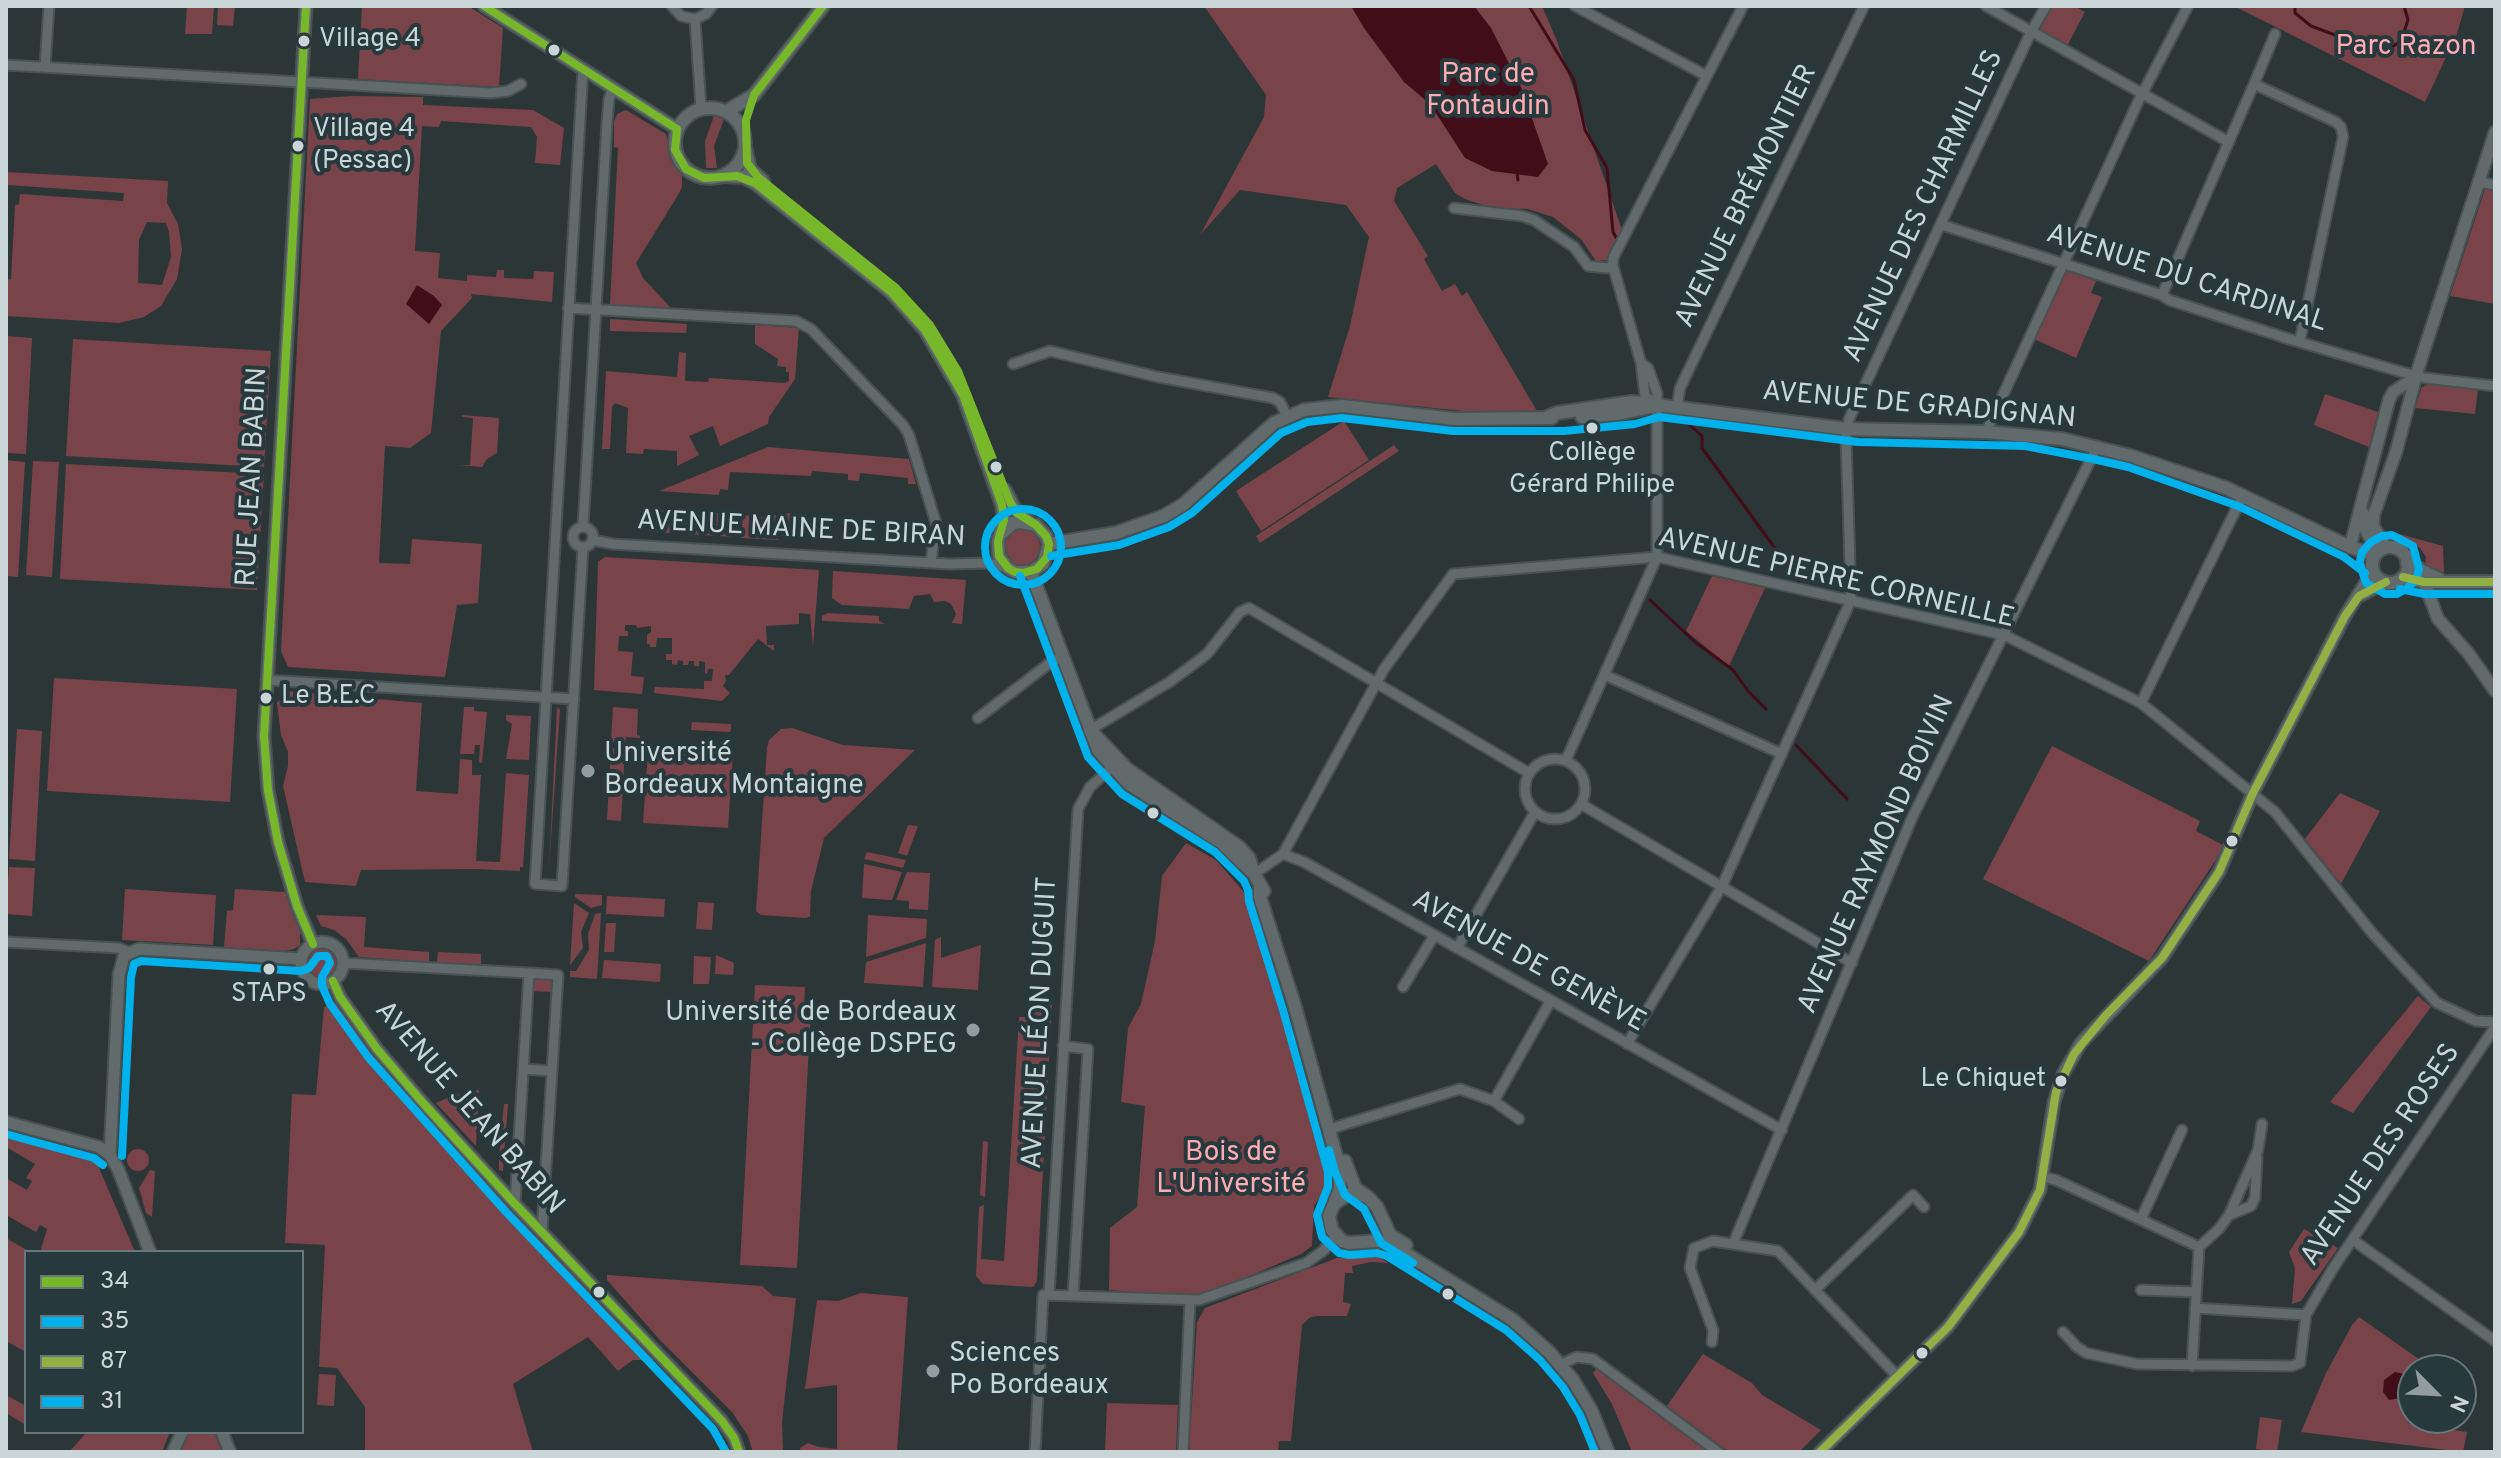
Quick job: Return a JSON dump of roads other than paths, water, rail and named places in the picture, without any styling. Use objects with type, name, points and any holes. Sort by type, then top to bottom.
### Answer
[{"type":"main road","points":[[721,176],[737,165],[745,141],[735,118],[727,111],[701,108],[686,116],[677,129],[675,150],[686,169],[704,178],[744,177],[755,183],[891,292],[925,330],[953,375],[967,406],[1002,505],[1004,520],[997,549],[999,556],[1008,568],[1023,573],[1043,564],[1049,544],[1042,530],[1017,513],[1010,502],[958,371],[930,325],[885,279],[758,177],[747,163],[746,120],[754,95],[823,6]]},
{"type":"main road","points":[[727,111],[754,95]]},
{"type":"main road","name":"AVENUE DE GRADIGNAN","points":[[1049,544],[1116,533],[1164,516],[1184,504],[1260,434],[1287,416],[1304,410],[1342,406],[1454,419],[1564,419],[1618,414],[1658,405],[1847,429],[2026,434],[2096,447],[2243,495],[2377,558]]},
{"type":"main road","points":[[1001,534],[1013,523],[1029,522]]},
{"type":"main road","points":[[2407,563],[2403,577],[2395,582],[2378,578],[2377,558],[2400,551],[2407,563],[2442,581]]},
{"type":"main road","points":[[1031,572],[1098,750],[1129,784],[1222,843],[1254,874]]},
{"type":"main road","points":[[2403,577],[2424,582],[2495,582]]},
{"type":"main road","points":[[1090,730],[1127,769],[1239,847],[1249,858],[1271,905],[1355,1188],[1368,1197],[1390,1235],[1516,1315],[1541,1335],[1566,1362],[1596,1406],[1615,1452]]},
{"type":"main road","points":[[1260,887],[1260,897],[1330,1129],[1341,1182],[1330,1224],[1336,1236],[1349,1243],[1378,1241],[1392,1245],[1488,1303],[1525,1330],[1573,1380],[1591,1410],[1608,1452]]},
{"type":"main road","points":[[1335,1203],[1354,1193],[1368,1197]]},
{"type":"main road","points":[[1364,1242],[1377,1231],[1379,1213]]},
{"type":"street","points":[[45,67],[49,6]]},
{"type":"street","name":"RUE JEAN BABIN","points":[[306,6],[264,736],[272,816],[294,896],[313,944]]},
{"type":"street","points":[[484,6],[677,129]]},
{"type":"street","points":[[672,6],[681,16],[695,19],[706,14],[712,6]]},
{"type":"street","points":[[1575,6],[1707,76]]},
{"type":"street","points":[[1566,760],[1657,557],[1658,405],[1645,396],[1641,363],[1613,266],[1616,250],[1743,6]]},
{"type":"street","name":"AVENUE BRÉMONTIER","points":[[1677,407],[1680,388],[1864,6]]},
{"type":"street","points":[[1986,6],[2229,142]]},
{"type":"street","name":"AVENUE DES CHARMILLES","points":[[1847,429],[2031,32],[2046,6]]},
{"type":"street","points":[[1986,432],[2143,94],[2188,6]]},
{"type":"street","points":[[695,19],[701,108]]},
{"type":"street","points":[[2162,295],[2275,34]]},
{"type":"street","points":[[6,65],[491,93],[508,91],[521,84]]},
{"type":"street","points":[[583,69],[535,884],[562,886],[583,547]]},
{"type":"street","points":[[2254,84],[2336,122],[2341,127],[2343,137],[2300,340]]},
{"type":"street","points":[[583,527],[607,123],[613,88]]},
{"type":"street","points":[[1820,1452],[1948,1327],[1997,1264],[2030,1215],[2043,1177],[2056,1092],[2069,1061],[2098,1024],[2162,958],[2219,872],[2253,793],[2377,558],[2373,519],[2495,132]]},
{"type":"street","points":[[2480,182],[2495,185]]},
{"type":"street","points":[[1454,208],[1522,216],[1574,247],[1588,266],[1613,266]]},
{"type":"street","name":"AVENUE DU CARDINAL","points":[[1942,225],[2162,295],[2169,300],[2417,376],[2495,386]]},
{"type":"street","points":[[568,308],[796,321],[811,329],[909,435],[936,523],[931,562]]},
{"type":"street","points":[[1013,364],[1050,351],[1158,377],[1273,398],[1280,402],[1287,416]]},
{"type":"street","points":[[2350,547],[2389,400],[2393,392],[2417,376]]},
{"type":"street","points":[[1627,1044],[1722,886],[1851,600],[1847,429]]},
{"type":"street","name":"AVENUE RAYMOND BOIVIN","points":[[1733,1244],[1912,818],[2096,447]]},
{"type":"street","points":[[2141,703],[2243,495]]},
{"type":"street","points":[[2362,504],[2365,529],[2377,558]]},
{"type":"street","points":[[583,527],[592,532],[592,540],[583,547],[573,539],[575,530],[583,527]]},
{"type":"street","points":[[554,538],[573,539]]},
{"type":"street","name":"AVENUE MAINE DE BIRAN","points":[[592,540],[613,544],[949,564],[987,563],[1008,568]]},
{"type":"street","name":"AVENUE PIERRE CORNEILLE","points":[[1283,854],[1384,669],[1453,574],[1657,557],[2004,635],[2141,703],[2275,812],[2373,934],[2437,1003],[2476,1021],[2494,1022]]},
{"type":"street","points":[[2359,596],[2386,582]]},
{"type":"street","points":[[2424,582],[2434,613],[2495,691]]},
{"type":"street","points":[[1090,730],[1169,682],[1207,654],[1240,612],[1249,608],[1529,773]]},
{"type":"street","points":[[978,718],[1051,662],[1062,657]]},
{"type":"street","points":[[1605,675],[1782,754]]},
{"type":"street","points":[[266,680],[574,699]]},
{"type":"street","points":[[1545,760],[1566,760],[1583,776],[1585,794],[1581,804],[1570,815],[1560,819],[1544,818],[1535,812],[1525,795],[1525,783],[1529,773],[1545,760]]},
{"type":"street","name":"AVENUE LÉON DUGUIT","points":[[1035,1452],[1078,809],[1090,787],[1112,767]]},
{"type":"street","points":[[1581,804],[1852,963]]},
{"type":"street","points":[[1457,948],[1535,812]]},
{"type":"street","points":[[1254,874],[1283,854]]},
{"type":"street","name":"AVENUE DE GENÈVE","points":[[1283,854],[1304,862],[1782,1130]]},
{"type":"street","points":[[1403,987],[1434,936]]},
{"type":"street","points":[[6,942],[119,948],[129,952]]},
{"type":"street","points":[[313,944],[333,945],[342,956],[342,970],[333,981],[322,984],[310,981],[302,971],[301,959],[313,944]]},
{"type":"street","points":[[110,1155],[119,975],[124,956],[139,949],[301,959]]},
{"type":"street","points":[[343,963],[558,975],[542,1231]]},
{"type":"street","points":[[515,1204],[529,973]]},
{"type":"street","name":"AVENUE JEAN BABIN","points":[[333,981],[340,997],[377,1049],[515,1204],[722,1421],[739,1452]]},
{"type":"street","points":[[1494,1101],[1550,1002]]},
{"type":"street","name":"AVENUE DES ROSES","points":[[2306,1315],[2493,1030],[2494,1022]]},
{"type":"street","points":[[1063,1046],[1088,1049],[1073,1296]]},
{"type":"street","points":[[524,1069],[552,1071]]},
{"type":"street","points":[[1336,1127],[1460,1089],[1494,1101],[1519,1119]]},
{"type":"street","points":[[6,1122],[99,1147],[110,1155],[149,1250]]},
{"type":"street","points":[[2229,1215],[2251,1206],[2255,1198],[2262,1124]]},
{"type":"street","points":[[2141,1219],[2182,1130]]},
{"type":"street","points":[[2192,1366],[2199,1247],[2229,1215],[2258,1150]]},
{"type":"street","points":[[2043,1177],[2056,1180],[2199,1247]]},
{"type":"street","points":[[1816,1289],[1913,1195],[1924,1207]]},
{"type":"street","points":[[1046,1295],[1190,1301],[1217,1295],[1306,1263],[1323,1251],[1336,1236]]},
{"type":"street","points":[[2353,1240],[2495,1341]]},
{"type":"street","points":[[1712,1342],[1713,1330],[1690,1268],[1694,1248],[1705,1242],[1778,1251],[1898,1377]]},
{"type":"street","points":[[2141,1290],[2196,1292]]},
{"type":"street","points":[[1183,1452],[1190,1301]]},
{"type":"street","points":[[2063,1332],[2086,1353],[2137,1364],[2292,1366],[2300,1363],[2306,1315],[2195,1308]]},
{"type":"street","points":[[1566,1362],[1577,1357],[1593,1359],[1718,1452]]},
{"type":"waterway","points":[[1529,6],[1574,80],[1585,130],[1607,168],[1613,232],[1618,241]]},
{"type":"waterway","points":[[2295,6],[2295,13],[2311,26],[2375,50],[2389,49],[2398,43],[2408,20],[2404,6]]},
{"type":"waterway","points":[[1517,172],[1518,180]]},
{"type":"waterway","points":[[1684,420],[1702,436],[1702,448],[1799,581]]},
{"type":"waterway","points":[[1650,600],[1695,642],[1733,670],[1766,709]]},
{"type":"waterway","points":[[1796,745],[1847,799]]},
{"type":"place","name":"Village 4","points":[[304,41]]},
{"type":"place","name":"Village 4 (Pessac)","points":[[298,146]]},
{"type":"place","name":"Collège Gérard Philipe","points":[[1592,428]]},
{"type":"place","name":"Le B.E.C","points":[[266,698]]},
{"type":"place","name":"Université Bordeaux Montaigne","points":[[588,771]]},
{"type":"place","name":"STAPS","points":[[269,969]]},
{"type":"place","name":"Université de Bordeaux - Collège DSPEG","points":[[973,1030]]},
{"type":"place","name":"Le Chiquet","points":[[2061,1081]]},
{"type":"place","name":"Sciences Po Bordeaux","points":[[933,1371]]},
{"type":"park label","name":"Parc Razon","points":[[2406,48]]},
{"type":"park label","name":"Parc de Fontaudin","points":[[1488,92]]},
{"type":"park label","name":"Bois de L'Université","points":[[1231,1170]]}]
